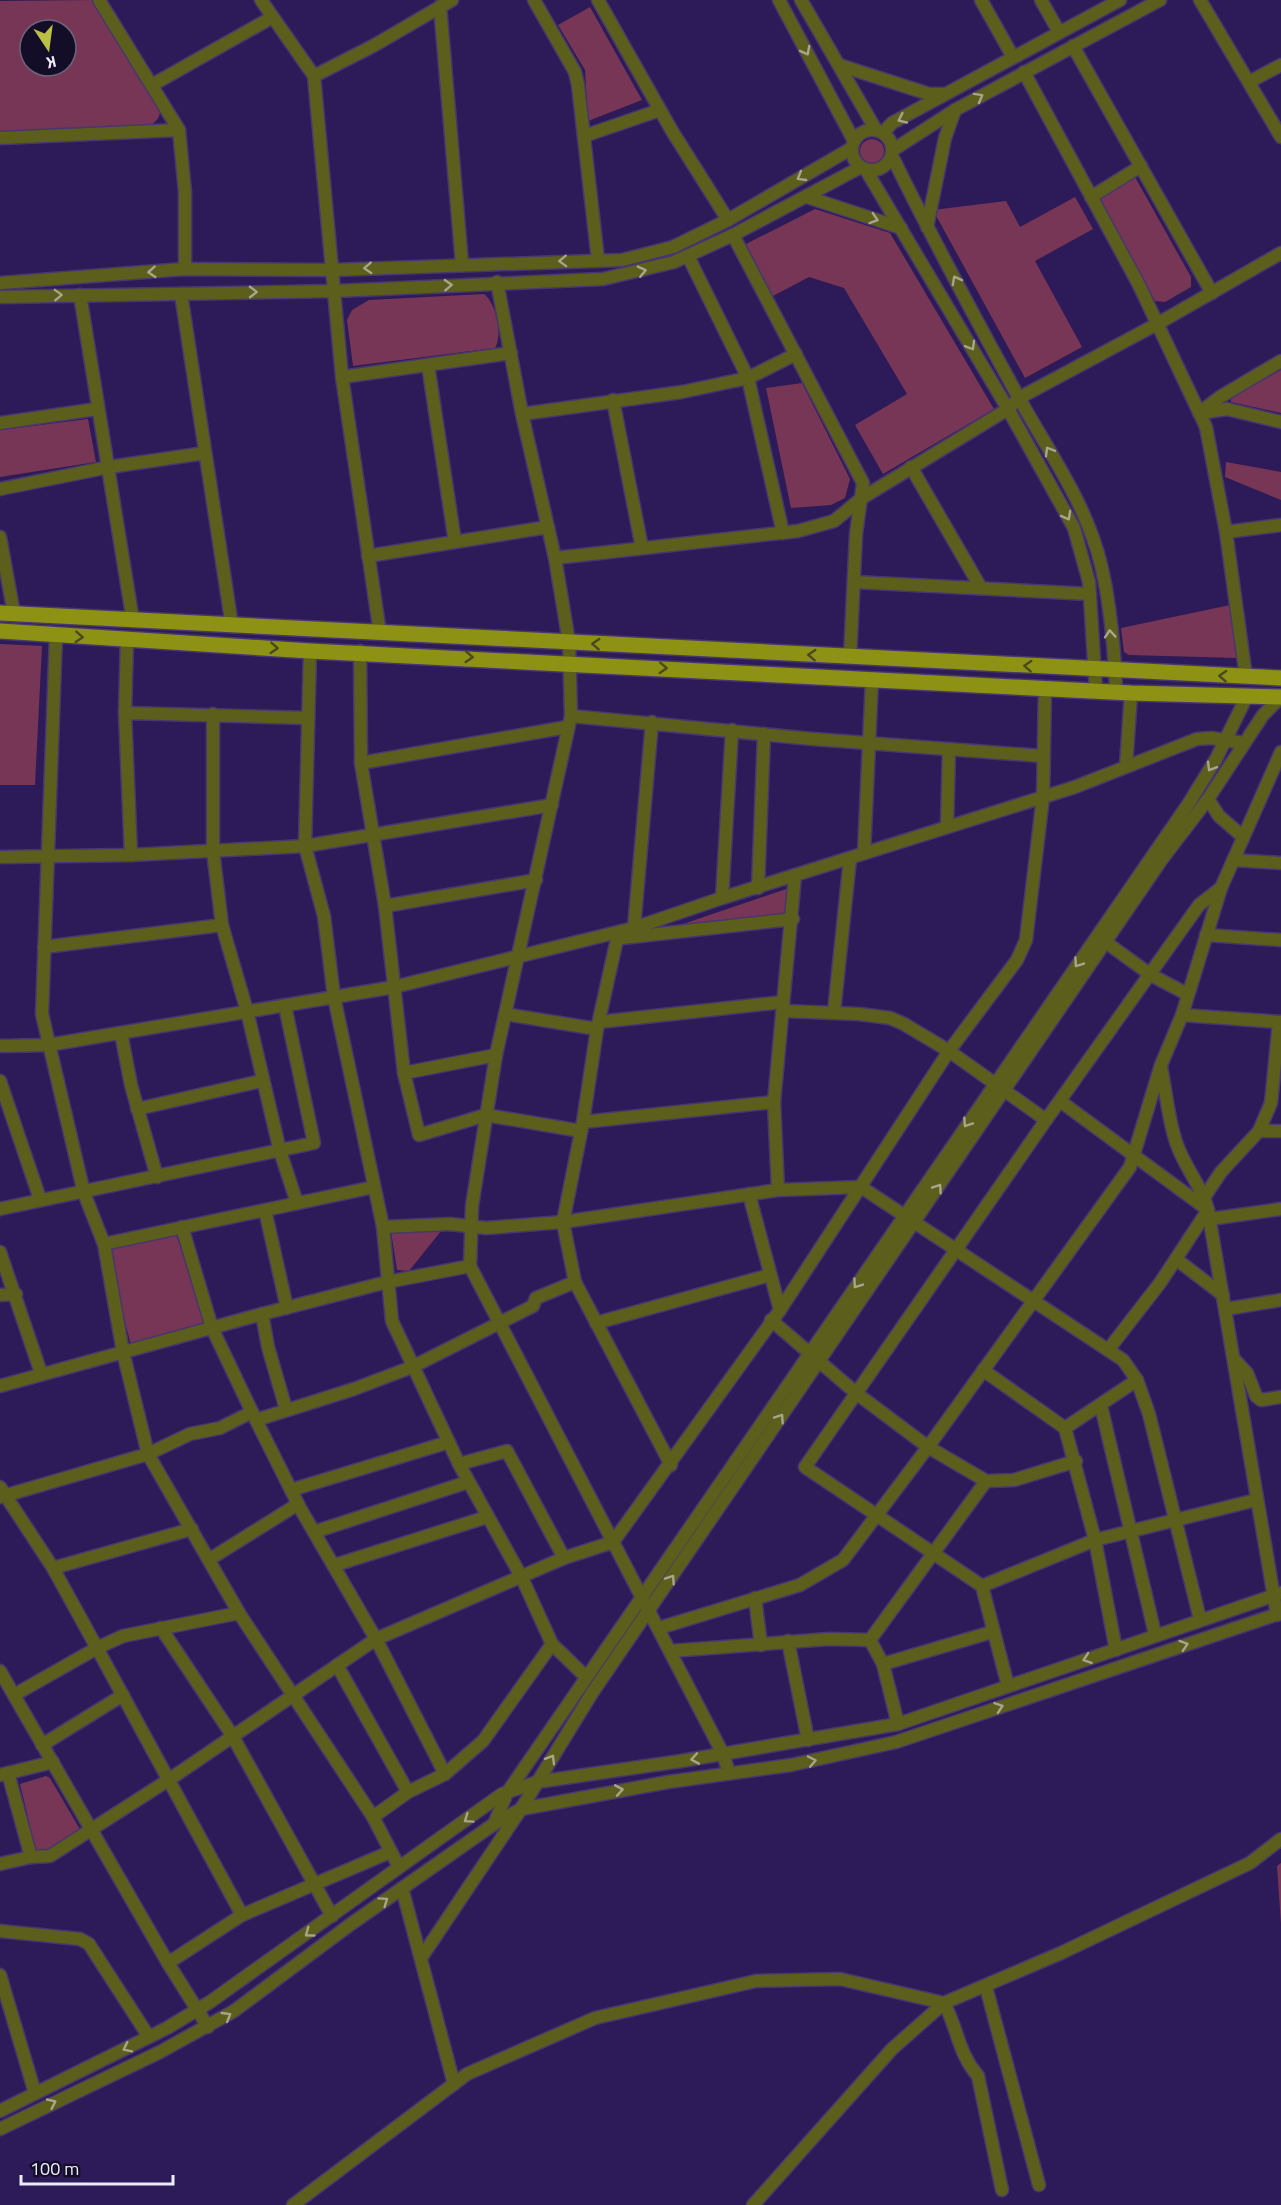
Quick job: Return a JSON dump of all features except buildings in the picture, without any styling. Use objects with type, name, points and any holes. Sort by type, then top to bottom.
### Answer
[{"type":"main road","points":[[7,614],[1281,678]]},
{"type":"main road","points":[[0,631],[310,651],[360,651],[1131,693],[1281,697]]},
{"type":"street","points":[[99,0],[179,130],[185,192],[185,269]]},
{"type":"street","points":[[261,0],[271,18],[314,76],[342,377],[380,633]]},
{"type":"street","points":[[314,76],[373,46],[452,0]]},
{"type":"street","points":[[534,0],[575,72],[598,260]]},
{"type":"street","points":[[598,0],[660,110],[728,220]]},
{"type":"street","points":[[778,0],[853,144],[855,161],[864,168],[901,228],[1008,409],[1074,528],[1084,558],[1089,594],[1096,691]]},
{"type":"street","points":[[801,0],[879,131],[888,137],[892,153],[927,227],[1019,398],[1069,485],[1090,532],[1101,565],[1116,692]]},
{"type":"street","points":[[981,0],[1013,57]]},
{"type":"street","points":[[1041,0],[1059,32]]},
{"type":"street","points":[[0,283],[185,269],[332,270],[462,264],[622,261],[673,247],[728,220],[853,144],[863,132],[879,131],[1120,0]]},
{"type":"street","points":[[0,297],[334,291],[603,279],[643,272],[688,256],[733,235],[864,168],[884,167],[892,153],[955,110],[1160,0]]},
{"type":"street","points":[[1200,0],[1281,137]]},
{"type":"street","points":[[440,6],[462,264]]},
{"type":"street","points":[[152,85],[271,18]]},
{"type":"street","points":[[1073,46],[1212,293]]},
{"type":"street","points":[[1249,82],[1281,64]]},
{"type":"street","points":[[839,65],[929,94],[939,95],[954,91]]},
{"type":"street","points":[[1023,72],[1157,324],[1206,427],[1226,532],[1246,677]]},
{"type":"street","points":[[584,136],[660,110]]},
{"type":"street","points":[[927,227],[940,159],[955,110]]},
{"type":"street","points":[[0,138],[179,130]]},
{"type":"street","points":[[1091,197],[1141,166]]},
{"type":"street","points":[[807,197],[901,228]]},
{"type":"street","points":[[733,235],[863,483],[856,534],[850,657]]},
{"type":"street","points":[[555,558],[783,532],[834,521],[862,498],[1008,409],[1019,398],[1157,324],[1281,253]]},
{"type":"street","points":[[688,256],[748,378],[783,532]]},
{"type":"street","points":[[497,282],[522,414],[555,558],[569,642],[569,721],[496,1055],[470,1225],[470,1266],[659,1628],[723,1754],[729,1773]]},
{"type":"street","points":[[182,294],[232,626]]},
{"type":"street","points":[[80,295],[133,621]]},
{"type":"street","points":[[342,377],[512,353]]},
{"type":"street","points":[[522,414],[682,392],[748,378],[796,354]]},
{"type":"street","points":[[1199,413],[1220,397],[1281,361]]},
{"type":"street","points":[[428,365],[455,542]]},
{"type":"street","points":[[613,400],[642,548]]},
{"type":"street","points":[[0,423],[98,409]]},
{"type":"street","points":[[1199,413],[1227,409],[1281,422]]},
{"type":"street","points":[[0,489],[109,467],[205,453]]},
{"type":"street","points":[[912,467],[981,588]]},
{"type":"street","points":[[1226,532],[1281,525]]},
{"type":"street","points":[[368,556],[548,527]]},
{"type":"street","points":[[0,537],[7,614]]},
{"type":"street","points":[[854,582],[1089,594]]},
{"type":"street","points":[[56,635],[42,1014],[84,1193],[104,1244],[123,1353],[148,1454],[239,1613],[373,1817],[399,1867]]},
{"type":"street","points":[[127,639],[125,714],[131,855]]},
{"type":"street","points":[[310,651],[305,846],[324,916],[334,997],[383,1227],[392,1321],[459,1464],[522,1578],[552,1644],[586,1677]]},
{"type":"street","points":[[360,651],[361,763],[385,906],[404,1073],[419,1134],[486,1115],[582,1126],[774,1102]]},
{"type":"street","points":[[864,853],[867,742],[872,679]]},
{"type":"street","points":[[0,1864],[31,1857],[50,1856],[170,1779],[376,1639],[564,1558],[613,1542],[671,1465],[776,1315],[950,1051],[1017,960],[1026,940],[1043,797],[1045,688]]},
{"type":"street","points":[[1126,766],[1131,693]]},
{"type":"street","points":[[421,1958],[521,1809],[592,1693],[649,1611],[904,1216],[999,1087],[1101,938],[1189,803],[1226,741],[1247,696]]},
{"type":"street","points":[[1101,938],[1209,799],[1263,715],[1281,697]]},
{"type":"street","points":[[125,714],[213,714],[308,718]]},
{"type":"street","points":[[213,714],[213,851],[222,925],[247,1011],[261,1081],[297,1203]]},
{"type":"street","points":[[361,763],[569,721],[652,722],[764,734],[1043,756]]},
{"type":"street","points":[[634,928],[652,722]]},
{"type":"street","points":[[722,898],[732,730]]},
{"type":"street","points":[[758,888],[764,734]]},
{"type":"street","points":[[0,1046],[48,1045],[285,1006],[394,987],[518,957],[634,928],[850,859],[1043,797],[1197,739],[1244,743]]},
{"type":"street","points":[[947,826],[949,748]]},
{"type":"street","points":[[659,1628],[800,1585],[843,1560],[928,1447],[1130,1167],[1161,1065],[1182,1015],[1221,888],[1242,836],[1278,766],[1281,752]]},
{"type":"street","points":[[1209,799],[1219,816],[1242,836]]},
{"type":"street","points":[[0,857],[131,855],[305,846],[552,806]]},
{"type":"street","points":[[834,1012],[850,859]]},
{"type":"street","points":[[1233,860],[1281,863]]},
{"type":"street","points":[[778,1190],[774,1102],[793,919],[795,876]]},
{"type":"street","points":[[385,906],[536,880]]},
{"type":"street","points":[[1008,1686],[992,1632],[982,1586],[805,1467],[958,1250],[1046,1120],[1199,905],[1221,888]]},
{"type":"street","points":[[617,939],[793,919]]},
{"type":"street","points":[[44,947],[222,925]]},
{"type":"street","points":[[634,928],[617,939],[598,1026],[582,1126],[563,1222],[575,1282],[671,1465]]},
{"type":"street","points":[[1206,936],[1281,940]]},
{"type":"street","points":[[1101,938],[1151,975],[1187,994]]},
{"type":"street","points":[[0,1209],[314,1143],[285,1006]]},
{"type":"street","points":[[506,1014],[598,1026],[784,1006],[890,1018],[950,1051],[1046,1120]]},
{"type":"street","points":[[1182,1015],[1280,1022],[1271,1104],[1259,1131],[1221,1172],[1204,1196]]},
{"type":"street","points":[[121,1033],[137,1109],[157,1177]]},
{"type":"street","points":[[404,1073],[496,1055]]},
{"type":"street","points":[[0,2129],[208,2027],[234,2011],[402,1888],[494,1824],[521,1809],[729,1773],[791,1765],[896,1742],[1279,1614],[1256,1500],[1209,1215],[1204,1196],[1188,1173],[1175,1141],[1161,1065]]},
{"type":"street","points":[[0,1081],[40,1199]]},
{"type":"street","points":[[137,1109],[261,1081]]},
{"type":"street","points":[[494,1824],[507,1793],[642,1595],[814,1356],[916,1221],[999,1087]]},
{"type":"street","points":[[1060,1101],[1209,1215],[1281,1209]]},
{"type":"street","points":[[1259,1131],[1281,1131]]},
{"type":"street","points":[[104,1244],[374,1187]]},
{"type":"street","points":[[383,1227],[470,1225],[486,1227],[563,1222],[778,1190],[861,1187],[904,1216],[916,1221],[1033,1302],[1123,1360],[1137,1380],[1149,1414],[1200,1618]]},
{"type":"street","points":[[749,1194],[770,1275],[776,1315],[814,1356],[856,1393],[928,1447],[986,1481],[1014,1480],[1076,1461]]},
{"type":"street","points":[[265,1210],[287,1308]]},
{"type":"street","points":[[1108,1350],[1209,1215]]},
{"type":"street","points":[[182,1227],[212,1328],[254,1416],[298,1504],[376,1639],[445,1774]]},
{"type":"street","points":[[0,1252],[16,1293],[41,1373]]},
{"type":"street","points":[[1176,1259],[1223,1295]]},
{"type":"street","points":[[0,1386],[41,1373],[387,1282],[470,1266]]},
{"type":"street","points":[[596,1323],[770,1275]]},
{"type":"street","points":[[242,1915],[170,1779],[53,1568],[2,1493],[148,1454],[190,1434],[220,1428],[254,1416],[354,1389],[412,1367],[533,1306],[536,1298],[575,1282]]},
{"type":"street","points":[[0,1295],[16,1293]]},
{"type":"street","points":[[1226,1309],[1281,1300]]},
{"type":"street","points":[[262,1314],[268,1347],[286,1409]]},
{"type":"street","points":[[1234,1359],[1251,1380],[1256,1396],[1261,1400],[1281,1397]]},
{"type":"street","points":[[983,1370],[1065,1428],[1076,1461],[1095,1540],[1116,1650]]},
{"type":"street","points":[[1065,1428],[1137,1380]]},
{"type":"street","points":[[1101,1406],[1133,1531],[1155,1634]]},
{"type":"street","points":[[291,1490],[449,1442]]},
{"type":"street","points":[[459,1464],[507,1451],[564,1558]]},
{"type":"street","points":[[870,1640],[986,1481]]},
{"type":"street","points":[[314,1532],[468,1482]]},
{"type":"street","points":[[982,1586],[1095,1540],[1256,1500]]},
{"type":"street","points":[[210,1559],[298,1504]]},
{"type":"street","points":[[335,1565],[487,1517]]},
{"type":"street","points":[[53,1568],[192,1529]]},
{"type":"street","points":[[0,2112],[195,2011],[507,1793],[537,1782],[723,1754],[898,1724],[1116,1650],[1200,1618],[1276,1594]]},
{"type":"street","points":[[755,1598],[761,1645]]},
{"type":"street","points":[[14,1695],[97,1648],[123,1636],[239,1613]]},
{"type":"street","points":[[161,1628],[232,1735],[332,1916]]},
{"type":"street","points":[[884,1664],[992,1632]]},
{"type":"street","points":[[670,1651],[788,1641],[870,1640]]},
{"type":"street","points":[[870,1640],[884,1664],[898,1724]]},
{"type":"street","points":[[788,1641],[808,1740]]},
{"type":"street","points":[[373,1817],[408,1792],[445,1774],[483,1740],[552,1644]]},
{"type":"street","points":[[337,1665],[408,1792]]},
{"type":"street","points":[[0,1671],[195,2011],[208,2027]]},
{"type":"street","points":[[42,1745],[123,1695]]},
{"type":"street","points":[[31,1857],[4,1774],[53,1762]]},
{"type":"street","points":[[753,2205],[892,2049],[944,2003],[986,1987],[1250,1863],[1281,1839]]},
{"type":"street","points":[[168,1963],[242,1915],[390,1852]]},
{"type":"street","points":[[402,1888],[454,2084]]},
{"type":"street","points":[[0,1931],[80,1939],[89,1944],[106,1966],[148,2037]]},
{"type":"street","points":[[0,1975],[35,2093]]},
{"type":"street","points":[[293,2205],[466,2074],[595,2018],[756,1981],[840,1979],[944,2003],[952,2018],[965,2061],[978,2076],[1002,2190]]},
{"type":"street","points":[[986,1987],[1039,2185]]},
{"type":"shaded area","points":[[92,0],[158,102],[160,109],[159,116],[150,126],[0,133],[0,1]]},
{"type":"shaded area","points":[[590,7],[642,100],[588,121],[585,70],[558,25]]},
{"type":"shaded area","points":[[872,139],[880,143],[884,151],[880,159],[872,163],[864,159],[860,151],[864,143]]},
{"type":"shaded area","points":[[1135,177],[1191,277],[1191,287],[1165,302],[1155,301],[1099,197]]},
{"type":"shaded area","points":[[1075,197],[1093,229],[1035,261],[1082,347],[1025,378],[933,210],[1006,201],[1020,227]]},
{"type":"shaded area","points":[[815,209],[890,233],[994,409],[883,474],[855,425],[907,394],[844,288],[809,277],[773,296],[746,244]]},
{"type":"shaded area","points":[[484,294],[492,304],[497,320],[498,335],[495,348],[353,366],[347,320],[352,310],[369,300]]},
{"type":"shaded area","points":[[1281,370],[1281,413],[1231,402],[1231,398]]},
{"type":"shaded area","points":[[802,383],[850,479],[845,498],[831,505],[791,508],[766,388]]},
{"type":"shaded area","points":[[88,419],[96,462],[0,477],[0,430]]},
{"type":"shaded area","points":[[1226,462],[1281,472],[1281,500],[1225,477]]},
{"type":"shaded area","points":[[1230,605],[1237,658],[1129,655],[1124,652],[1121,628]]},
{"type":"shaded area","points":[[0,644],[42,646],[35,785],[0,785]]},
{"type":"shaded area","points":[[792,887],[790,914],[683,924]]},
{"type":"shaded area","points":[[445,1226],[409,1271],[397,1270],[391,1232]]},
{"type":"shaded area","points":[[176,1234],[208,1332],[133,1353],[106,1248]]},
{"type":"shaded area","points":[[46,1776],[50,1778],[81,1831],[43,1854],[37,1855],[20,1784]]},
{"type":"shaded area","points":[[1281,1863],[1281,1924],[1277,1866]]}]
